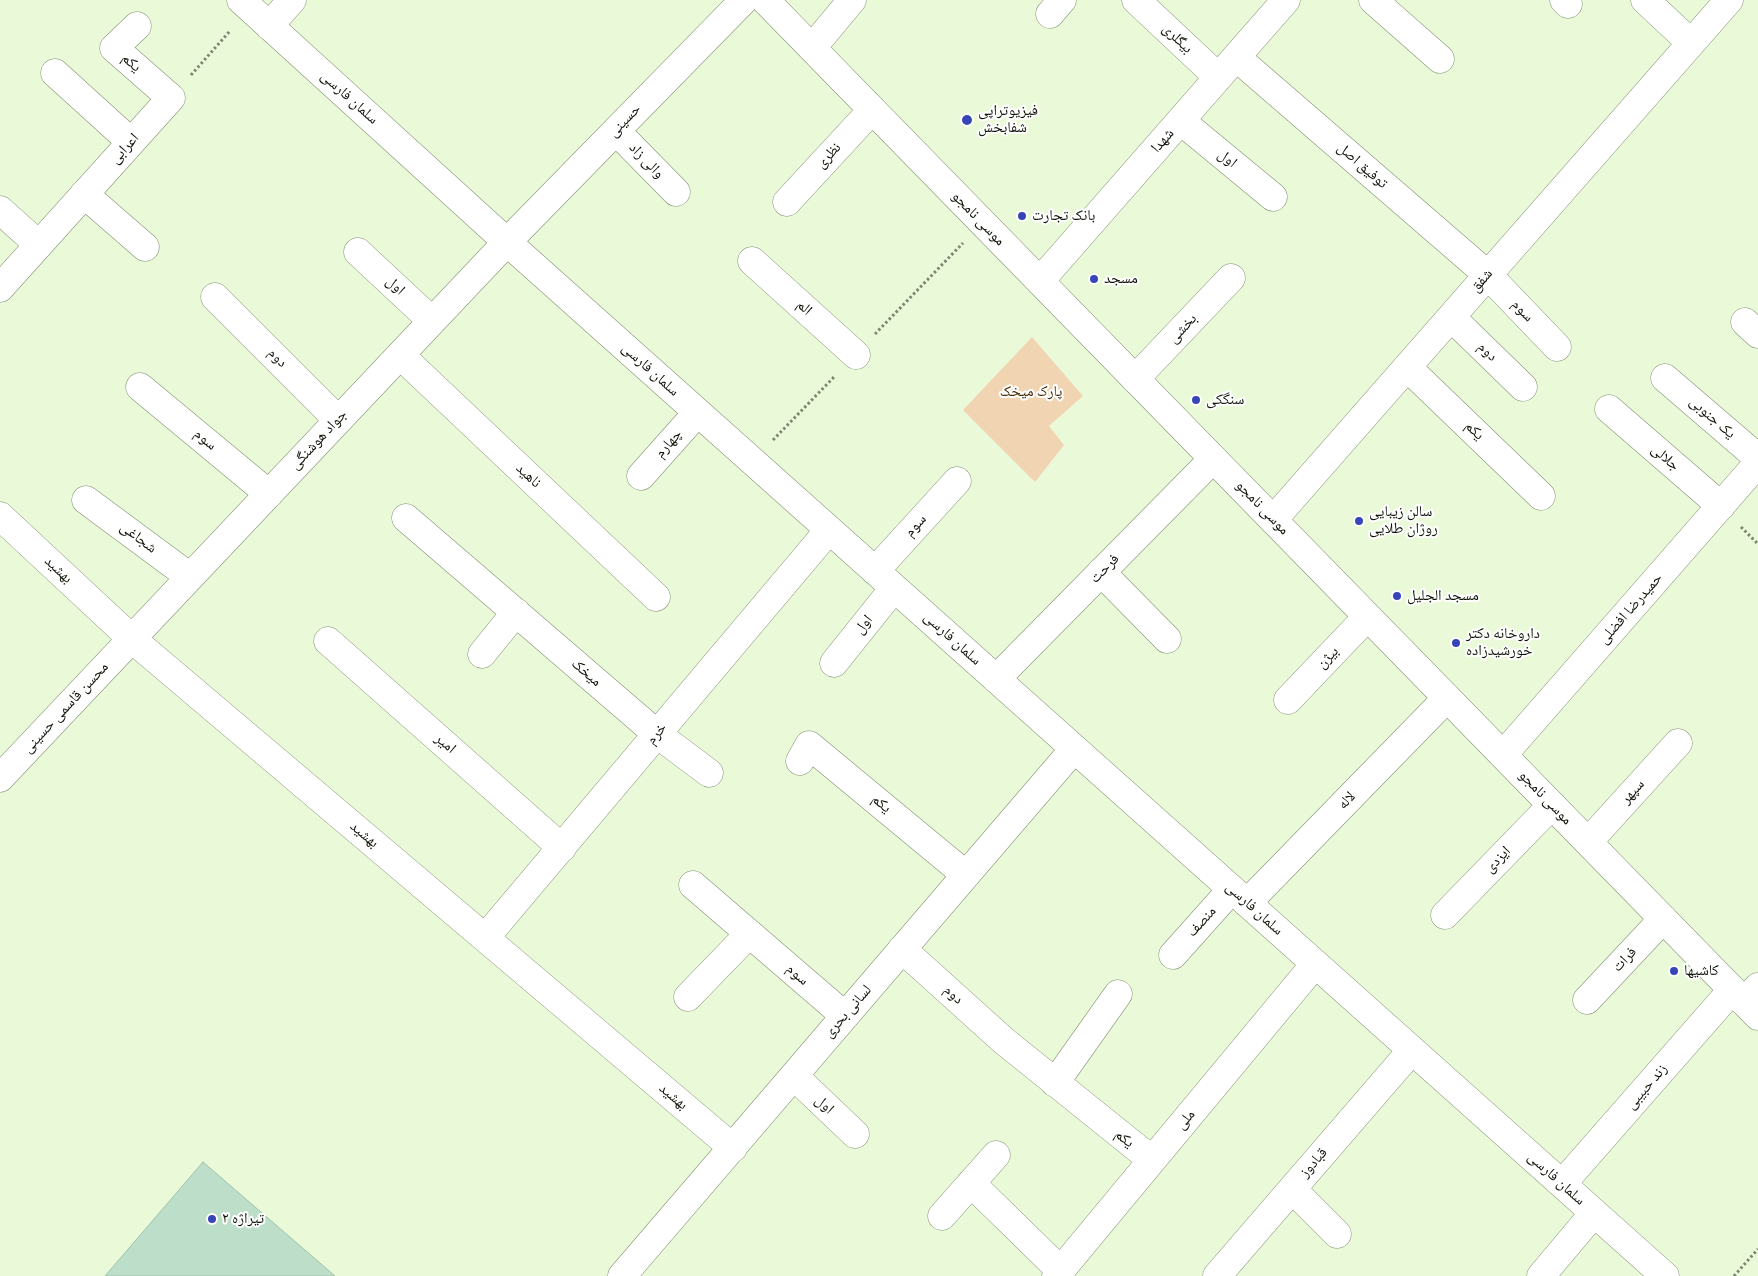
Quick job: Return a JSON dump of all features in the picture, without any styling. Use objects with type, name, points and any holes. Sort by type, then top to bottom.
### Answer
[{"type":"street","points":[[254,11],[292,0]]},
{"type":"street","name":"حسینی","points":[[506,242],[744,0]]},
{"type":"street","name":"موسی نامجو","points":[[765,0],[1663,919],[1748,999]]},
{"type":"street","points":[[812,48],[852,0]]},
{"type":"street","name":"بیگلری","points":[[1136,0],[1218,78]]},
{"type":"street","name":"شهدا","points":[[1040,281],[1286,0]]},
{"type":"street","points":[[1373,0],[1440,59]]},
{"type":"street","points":[[1645,0],[1691,43]]},
{"type":"street","name":"شفق","points":[[1273,520],[1729,0]]},
{"type":"street","name":"سلمان فارسی","points":[[254,11],[506,242],[1665,1276]]},
{"type":"street","name":"یکم","points":[[137,26],[114,48],[171,98]]},
{"type":"street","name":"توفیق اصل","points":[[1236,57],[1488,275]]},
{"type":"street","points":[[55,73],[131,142]]},
{"type":"street","name":"اعرابی","points":[[0,288],[171,98]]},
{"type":"street","name":"نظری","points":[[787,202],[872,110]]},
{"type":"street","name":"اول","points":[[1181,121],[1273,197]]},
{"type":"street","name":"والی زاد","points":[[616,131],[676,192]]},
{"type":"street","points":[[84,194],[145,247]]},
{"type":"street","points":[[0,210],[39,245]]},
{"type":"street","name":"جواد هوشنگی","points":[[132,638],[506,242]]},
{"type":"street","name":"اول","points":[[358,252],[432,321]]},
{"type":"street","name":"الم","points":[[752,261],[856,354]]},
{"type":"street","name":"سوم","points":[[1488,275],[1557,347]]},
{"type":"street","name":"بخشی","points":[[1135,379],[1231,278]]},
{"type":"street","name":"دوم","points":[[216,297],[338,420]]},
{"type":"street","name":"دوم","points":[[1450,317],[1523,387]]},
{"type":"street","name":"ناهید","points":[[400,355],[656,597]]},
{"type":"street","name":"یکم","points":[[1407,367],[1541,496]]},
{"type":"street","name":"یک جنوبی","points":[[1666,378],[1758,458]]},
{"type":"street","name":"سوم","points":[[140,387],[269,494]]},
{"type":"street","name":"جلالی","points":[[1609,410],[1721,506]]},
{"type":"street","name":"چهارم","points":[[641,476],[698,413]]},
{"type":"street","name":"فرحت","points":[[996,679],[1213,459]]},
{"type":"street","name":"حمیدرضا افضلی","points":[[1503,756],[1758,463]]},
{"type":"street","name":"سوم","points":[[885,579],[957,481]]},
{"type":"street","name":"شجاغی","points":[[86,500],[190,577]]},
{"type":"street","name":"بهشید","points":[[0,516],[132,638],[733,1148]]},
{"type":"street","name":"میخک","points":[[406,518],[657,734],[708,773]]},
{"type":"street","name":"خرم","points":[[486,938],[829,530]]},
{"type":"street","points":[[1101,572],[1167,639]]},
{"type":"street","name":"اول","points":[[834,663],[885,579]]},
{"type":"street","points":[[482,654],[516,612]]},
{"type":"street","name":"بیژن","points":[[1288,700],[1368,617]]},
{"type":"street","name":"محسن قاسمی حسینی","points":[[0,778],[132,638]]},
{"type":"street","name":"امیر","points":[[328,641],[562,848]]},
{"type":"street","name":"لاله","points":[[1239,896],[1447,698]]},
{"type":"street","name":"سپهر","points":[[1588,842],[1678,743]]},
{"type":"street","name":"یکم","points":[[800,761],[809,745],[966,875]]},
{"type":"street","name":"لسانی بحری","points":[[622,1276],[1074,749]]},
{"type":"street","name":"ایزدی","points":[[1445,915],[1552,805]]},
{"type":"street","name":"سوم","points":[[692,885],[846,1016]]},
{"type":"street","name":"منصف","points":[[1173,955],[1239,896]]},
{"type":"street","name":"فرات","points":[[1587,1000],[1663,919]]},
{"type":"street","points":[[688,997],[749,934]]},
{"type":"street","name":"دوم","points":[[902,949],[1004,1041]]},
{"type":"street","name":"ملی","points":[[1058,1273],[1315,964]]},
{"type":"street","points":[[1055,1083],[1118,994]]},
{"type":"street","name":"زند حبیبی","points":[[1562,1184],[1748,999]]},
{"type":"street","name":"یکم","points":[[1004,1041],[1152,1160]]},
{"type":"street","name":"قبادوز","points":[[1216,1276],[1412,1050]]},
{"type":"street","name":"اول","points":[[794,1076],[855,1134]]},
{"type":"street","points":[[942,1216],[996,1154]]},
{"type":"street","points":[[971,1183],[1058,1273]]},
{"type":"street","points":[[1292,1189],[1337,1234]]},
{"type":"street","points":[[1541,1276],[1594,1213]]},
{"type":"path","points":[[171,98],[254,11]]},
{"type":"path","points":[[1734,1276],[1758,1249]]},
{"type":"green space","name":"پارک میخک","points":[[1032,337],[1083,396],[1049,426],[1064,445],[1035,482],[963,410]]},
{"type":"building","name":"تیراژه ۲","points":[[203,1162],[335,1276],[105,1276]]},
{"type":"place","name":"فیزیوتراپی شفابخش","points":[[967,120]]},
{"type":"place","name":"بانک تجارت","points":[[1022,216]]},
{"type":"place","name":"مسجد","points":[[1094,279]]},
{"type":"place","name":"سنگکی","points":[[1196,400]]},
{"type":"place","name":"سالن زیبایی روژان طلایی","points":[[1359,521]]},
{"type":"place","name":"مسجد الجلیل","points":[[1397,596]]},
{"type":"place","name":"داروخانه دکتر خورشیدزاده","points":[[1456,643]]},
{"type":"place","name":"کاشیها","points":[[1674,971]]},
{"type":"place","name":"تیراژه ۲","points":[[212,1219]]}]
